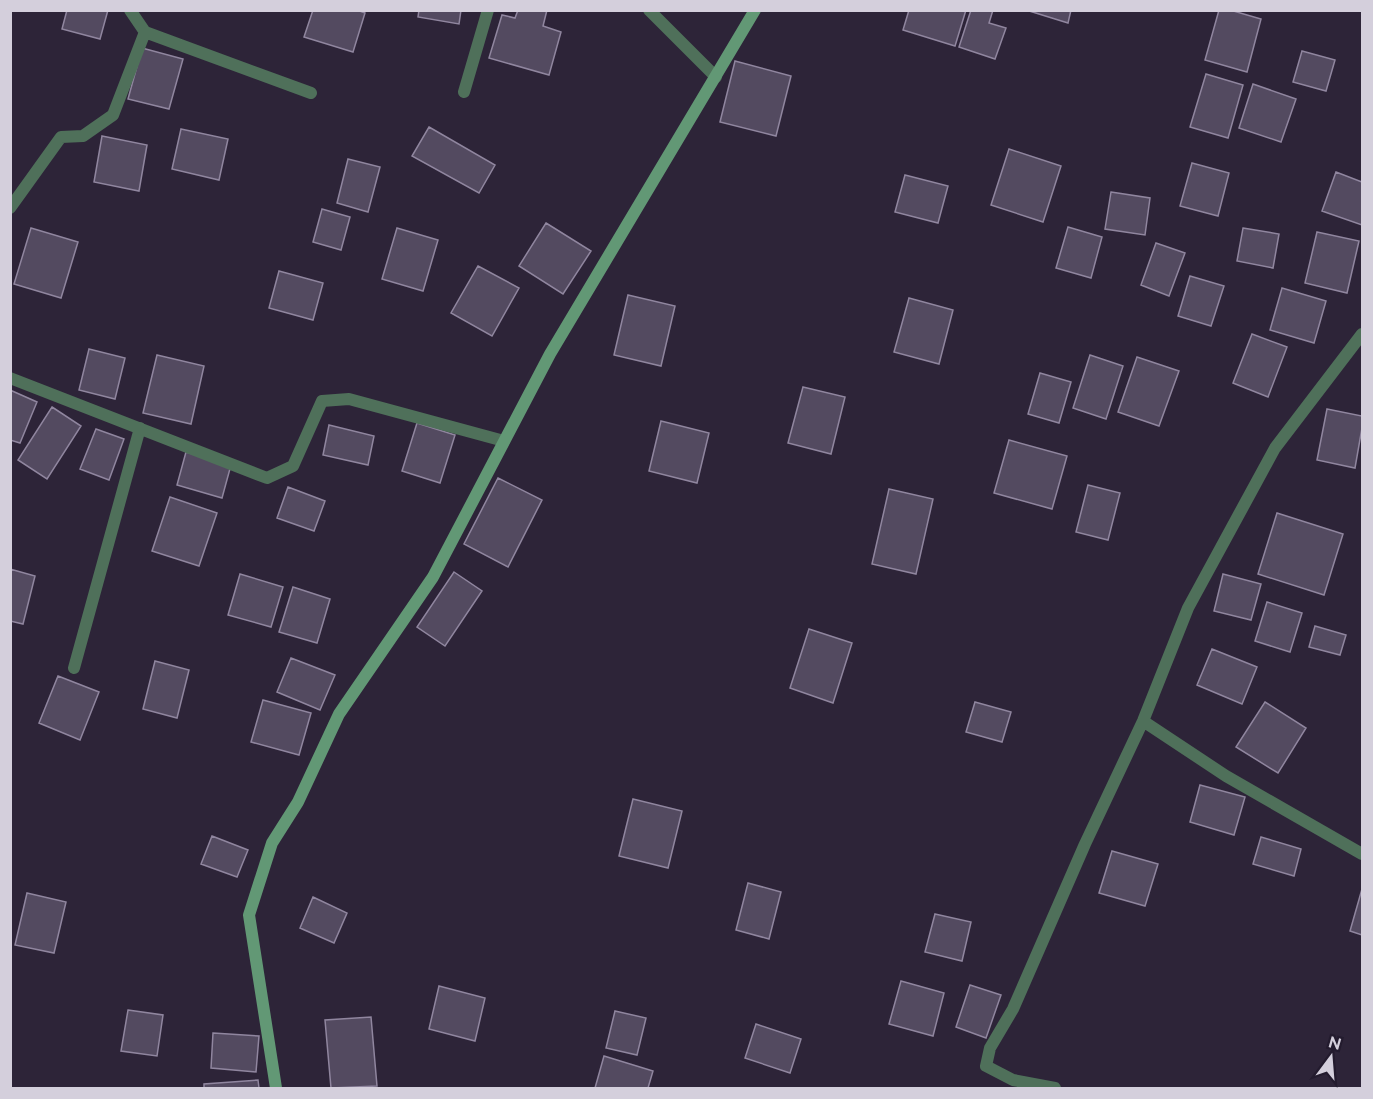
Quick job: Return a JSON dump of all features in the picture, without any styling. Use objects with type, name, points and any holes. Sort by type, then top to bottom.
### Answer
[{"type":"main road","points":[[276,1089],[249,915],[272,843],[298,802],[339,714],[433,578],[550,354],[755,10]]},
{"type":"street","points":[[130,10],[145,32],[311,93]]},
{"type":"street","points":[[464,92],[488,10]]},
{"type":"street","points":[[649,10],[716,77]]},
{"type":"street","points":[[10,208],[61,137],[82,136],[113,115],[145,32]]},
{"type":"street","points":[[1055,1089],[1013,1080],[986,1066],[990,1047],[1013,1009],[1085,844],[1143,721],[1188,608],[1275,448],[1362,334]]},
{"type":"street","points":[[10,378],[267,478],[293,466],[322,401],[350,399],[504,441]]},
{"type":"street","points":[[74,668],[140,428]]},
{"type":"street","points":[[1143,721],[1226,776],[1362,854]]},
{"type":"building","points":[[67,10],[108,10],[100,39],[62,29]]},
{"type":"building","points":[[313,10],[357,10],[365,13],[353,52],[304,37]]},
{"type":"building","points":[[419,10],[461,10],[459,24],[418,17]]},
{"type":"building","points":[[518,10],[547,10],[543,26],[561,32],[549,75],[489,58],[502,15],[515,18]]},
{"type":"building","points":[[909,10],[966,10],[955,46],[903,30]]},
{"type":"building","points":[[971,10],[993,10],[989,23],[1006,28],[995,59],[959,47]]},
{"type":"building","points":[[1026,10],[1071,10],[1068,23]]},
{"type":"building","points":[[1219,10],[1230,10],[1261,19],[1247,72],[1205,60]]},
{"type":"building","points":[[142,48],[183,59],[169,109],[128,99]]},
{"type":"building","points":[[1302,51],[1335,60],[1326,91],[1293,82]]},
{"type":"building","points":[[735,61],[791,76],[776,136],[720,122]]},
{"type":"building","points":[[1206,74],[1243,85],[1228,138],[1190,127]]},
{"type":"building","points":[[1253,84],[1296,99],[1281,142],[1239,128]]},
{"type":"building","points":[[429,127],[495,165],[479,193],[412,156]]},
{"type":"building","points":[[181,129],[228,139],[219,180],[172,169]]},
{"type":"building","points":[[102,136],[147,145],[139,191],[94,182]]},
{"type":"building","points":[[1009,149],[1061,166],[1043,222],[991,205]]},
{"type":"building","points":[[348,159],[380,167],[368,212],[337,203]]},
{"type":"building","points":[[1192,163],[1229,173],[1218,216],[1180,206]]},
{"type":"building","points":[[1336,172],[1362,182],[1362,225],[1322,211]]},
{"type":"building","points":[[905,175],[948,186],[938,223],[895,212]]},
{"type":"building","points":[[1111,192],[1150,198],[1145,235],[1105,229]]},
{"type":"building","points":[[322,209],[350,217],[341,250],[313,242]]},
{"type":"building","points":[[546,223],[591,251],[563,294],[519,266]]},
{"type":"building","points":[[1068,227],[1102,237],[1091,278],[1056,268]]},
{"type":"building","points":[[31,228],[78,242],[61,298],[14,284]]},
{"type":"building","points":[[397,228],[438,240],[423,291],[382,279]]},
{"type":"building","points":[[1243,228],[1279,234],[1273,268],[1237,261]]},
{"type":"building","points":[[1317,232],[1359,241],[1347,293],[1305,283]]},
{"type":"building","points":[[1156,243],[1185,253],[1169,296],[1141,285]]},
{"type":"building","points":[[478,266],[519,288],[492,336],[451,313]]},
{"type":"building","points":[[279,271],[323,283],[313,320],[269,308]]},
{"type":"building","points":[[1190,276],[1224,286],[1211,326],[1178,316]]},
{"type":"building","points":[[1282,288],[1326,301],[1314,343],[1270,330]]},
{"type":"building","points":[[628,295],[675,306],[661,366],[614,355]]},
{"type":"building","points":[[909,298],[953,310],[939,364],[894,352]]},
{"type":"building","points":[[1252,334],[1287,347],[1268,397],[1233,383]]},
{"type":"building","points":[[89,349],[125,358],[115,399],[79,390]]},
{"type":"building","points":[[157,355],[204,366],[191,424],[143,413]]},
{"type":"building","points":[[1090,355],[1123,366],[1106,419],[1073,408]]},
{"type":"building","points":[[1137,357],[1179,371],[1159,426],[1118,412]]},
{"type":"building","points":[[1040,373],[1071,382],[1059,423],[1028,414]]},
{"type":"building","points":[[803,387],[845,397],[831,454],[788,443]]},
{"type":"building","points":[[10,390],[37,402],[20,443],[10,440]]},
{"type":"building","points":[[52,407],[81,426],[47,479],[18,460]]},
{"type":"building","points":[[1327,409],[1362,416],[1355,468],[1317,460]]},
{"type":"building","points":[[661,421],[709,433],[697,483],[649,471]]},
{"type":"building","points":[[417,423],[455,435],[440,483],[402,471]]},
{"type":"building","points":[[329,425],[374,436],[368,465],[323,455]]},
{"type":"building","points":[[96,429],[124,439],[109,480],[80,469]]},
{"type":"building","points":[[1009,440],[1067,456],[1052,509],[994,493]]},
{"type":"building","points":[[186,452],[231,465],[222,498],[177,485]]},
{"type":"building","points":[[498,478],[542,500],[508,567],[464,544]]},
{"type":"building","points":[[1088,485],[1120,493],[1108,540],[1076,532]]},
{"type":"building","points":[[288,487],[325,501],[314,531],[277,518]]},
{"type":"building","points":[[889,489],[933,499],[916,574],[872,564]]},
{"type":"building","points":[[170,497],[217,513],[199,566],[152,551]]},
{"type":"building","points":[[1277,513],[1343,534],[1324,595],[1258,574]]},
{"type":"building","points":[[10,569],[35,576],[23,624],[10,621]]},
{"type":"building","points":[[454,572],[482,591],[445,646],[417,627]]},
{"type":"building","points":[[240,574],[283,587],[271,627],[228,615]]},
{"type":"building","points":[[1223,574],[1261,584],[1251,620],[1214,611]]},
{"type":"building","points":[[293,587],[330,599],[317,643],[279,632]]},
{"type":"building","points":[[1267,602],[1302,613],[1290,652],[1255,641]]},
{"type":"building","points":[[1315,626],[1346,635],[1340,655],[1309,647]]},
{"type":"building","points":[[809,629],[852,643],[833,703],[790,688]]},
{"type":"building","points":[[1212,649],[1257,667],[1242,704],[1197,685]]},
{"type":"building","points":[[291,658],[335,675],[320,710],[277,692]]},
{"type":"building","points":[[155,661],[189,670],[177,718],[143,709]]},
{"type":"building","points":[[58,676],[99,692],[80,740],[39,723]]},
{"type":"building","points":[[263,700],[311,713],[299,755],[251,742]]},
{"type":"building","points":[[975,702],[1011,712],[1002,742],[966,732]]},
{"type":"building","points":[[1265,702],[1306,728],[1278,773],[1236,747]]},
{"type":"building","points":[[1200,785],[1245,797],[1234,835],[1190,822]]},
{"type":"building","points":[[633,799],[682,811],[668,868],[619,856]]},
{"type":"building","points":[[212,836],[248,850],[237,877],[201,864]]},
{"type":"building","points":[[1261,837],[1301,849],[1294,876],[1253,864]]},
{"type":"building","points":[[1112,851],[1158,864],[1145,906],[1099,893]]},
{"type":"building","points":[[748,883],[781,892],[769,939],[736,930]]},
{"type":"building","points":[[1362,889],[1362,935],[1350,931]]},
{"type":"building","points":[[27,893],[66,902],[54,953],[15,945]]},
{"type":"building","points":[[313,897],[347,913],[334,943],[300,928]]},
{"type":"building","points":[[935,914],[971,922],[962,961],[925,952]]},
{"type":"building","points":[[901,981],[944,993],[933,1036],[889,1024]]},
{"type":"building","points":[[970,985],[1001,995],[986,1038],[956,1027]]},
{"type":"building","points":[[439,986],[485,998],[475,1041],[429,1029]]},
{"type":"building","points":[[128,1010],[163,1015],[157,1056],[121,1051]]},
{"type":"building","points":[[615,1011],[646,1018],[637,1055],[606,1048]]},
{"type":"building","points":[[371,1017],[377,1086],[331,1088],[325,1020]]},
{"type":"building","points":[[756,1024],[801,1039],[790,1073],[745,1058]]},
{"type":"building","points":[[213,1033],[259,1036],[256,1072],[211,1068]]},
{"type":"building","points":[[604,1056],[653,1071],[648,1088],[595,1088]]},
{"type":"building","points":[[258,1080],[259,1088],[204,1088],[204,1084]]}]
